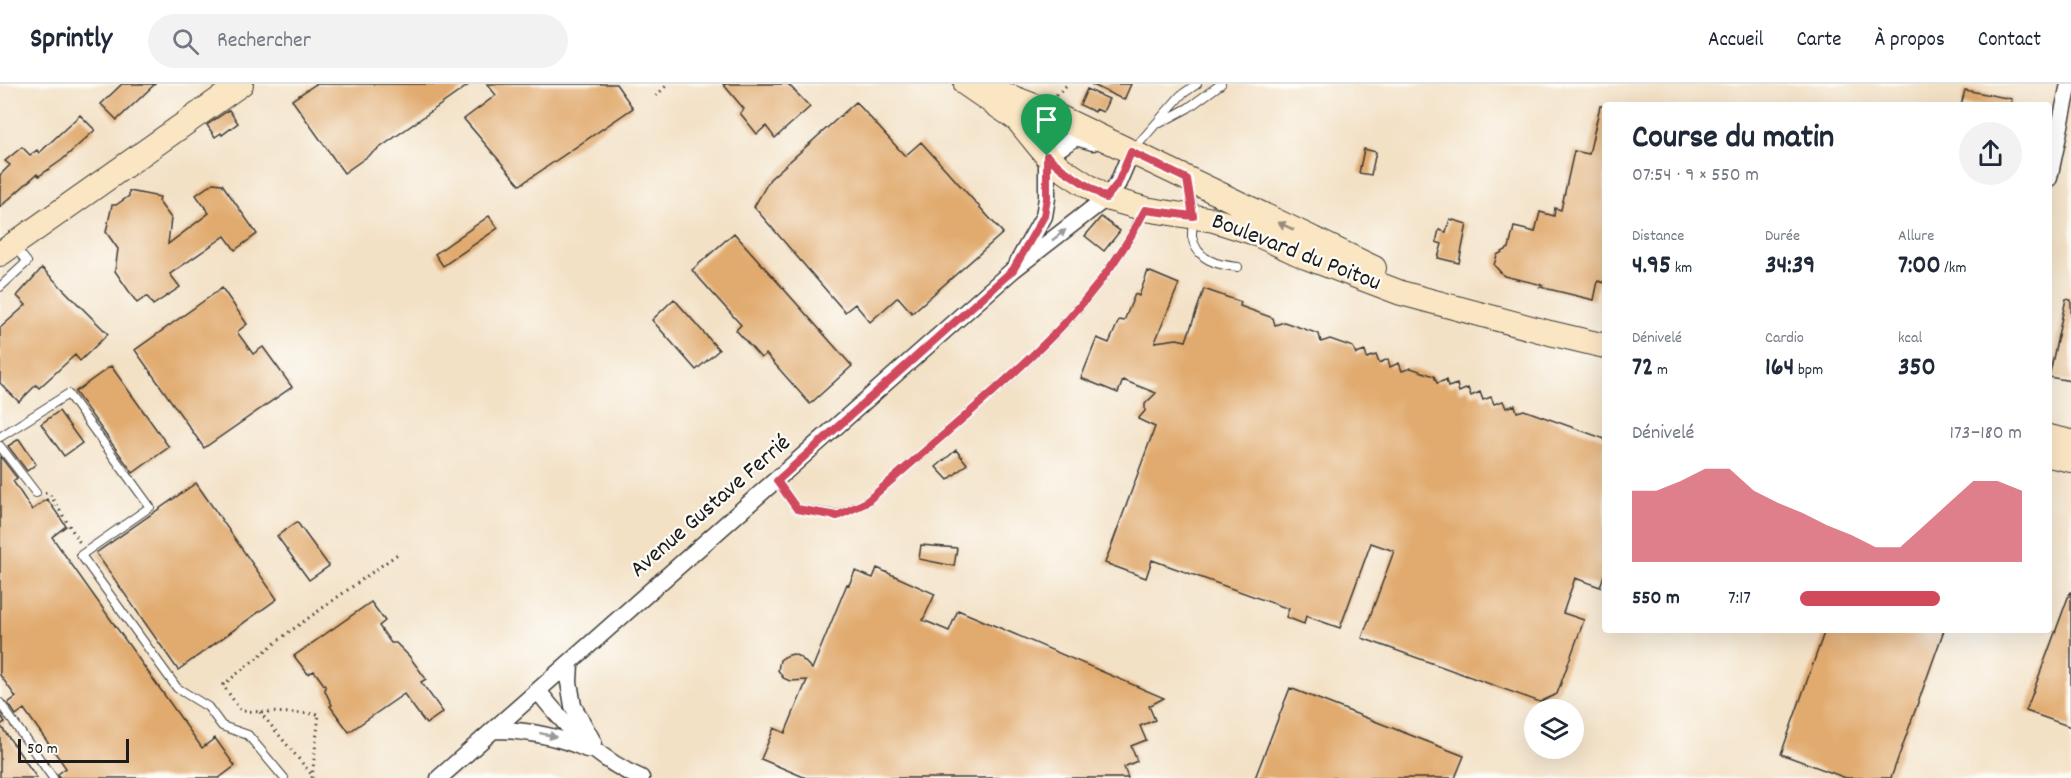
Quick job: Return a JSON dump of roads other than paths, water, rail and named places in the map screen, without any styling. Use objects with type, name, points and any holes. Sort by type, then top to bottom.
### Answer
[{"type":"main road","points":[[4,244],[216,84]]},
{"type":"main road","points":[[4,244],[241,84]]},
{"type":"main road","name":"Boulevard du Poitou","points":[[966,84],[1017,119],[1047,156],[1062,169],[1106,198],[1145,210],[1214,220],[1252,232],[1349,274],[1401,293],[1602,345]]},
{"type":"main road","name":"Boulevard du Poitou","points":[[978,84],[1021,100],[1452,306]]},
{"type":"main road","points":[[2052,438],[2071,442]]},
{"type":"main road","points":[[2052,456],[2071,460]]},
{"type":"street","points":[[2052,163],[2069,84]]},
{"type":"street","points":[[1047,156],[1076,137],[1124,149]]},
{"type":"street","name":"Avenue Gustave Ferrié","points":[[440,778],[1013,270],[1106,198],[1118,183],[1124,149]]},
{"type":"street","name":"Avenue Gustave Ferrié","points":[[1013,270],[1044,216],[1047,198],[1047,156]]},
{"type":"street","points":[[2052,430],[2071,434]]},
{"type":"street","points":[[570,663],[569,682],[573,706],[599,753]]},
{"type":"street","points":[[538,691],[552,708],[599,753]]},
{"type":"street","points":[[494,730],[538,733],[561,738],[599,753],[641,778]]},
{"type":"lane","points":[[1155,126],[1181,95],[1197,84]]},
{"type":"lane","points":[[1124,149],[1155,126],[1188,108],[1221,84]]},
{"type":"lane","points":[[1187,179],[1193,216],[1192,237],[1197,251],[1219,266],[1238,267]]},
{"type":"lane","points":[[777,481],[797,509],[837,516],[865,503],[1034,356],[1090,296],[1130,238],[1145,210]]},
{"type":"lane","points":[[0,287],[27,261],[4,244]]},
{"type":"lane","points":[[0,437],[68,394],[150,507],[81,555],[177,688],[208,707],[222,726],[248,735],[284,778]]},
{"type":"lane","points":[[0,446],[36,493]]},
{"type":"lane","points":[[0,703],[53,778]]}]
